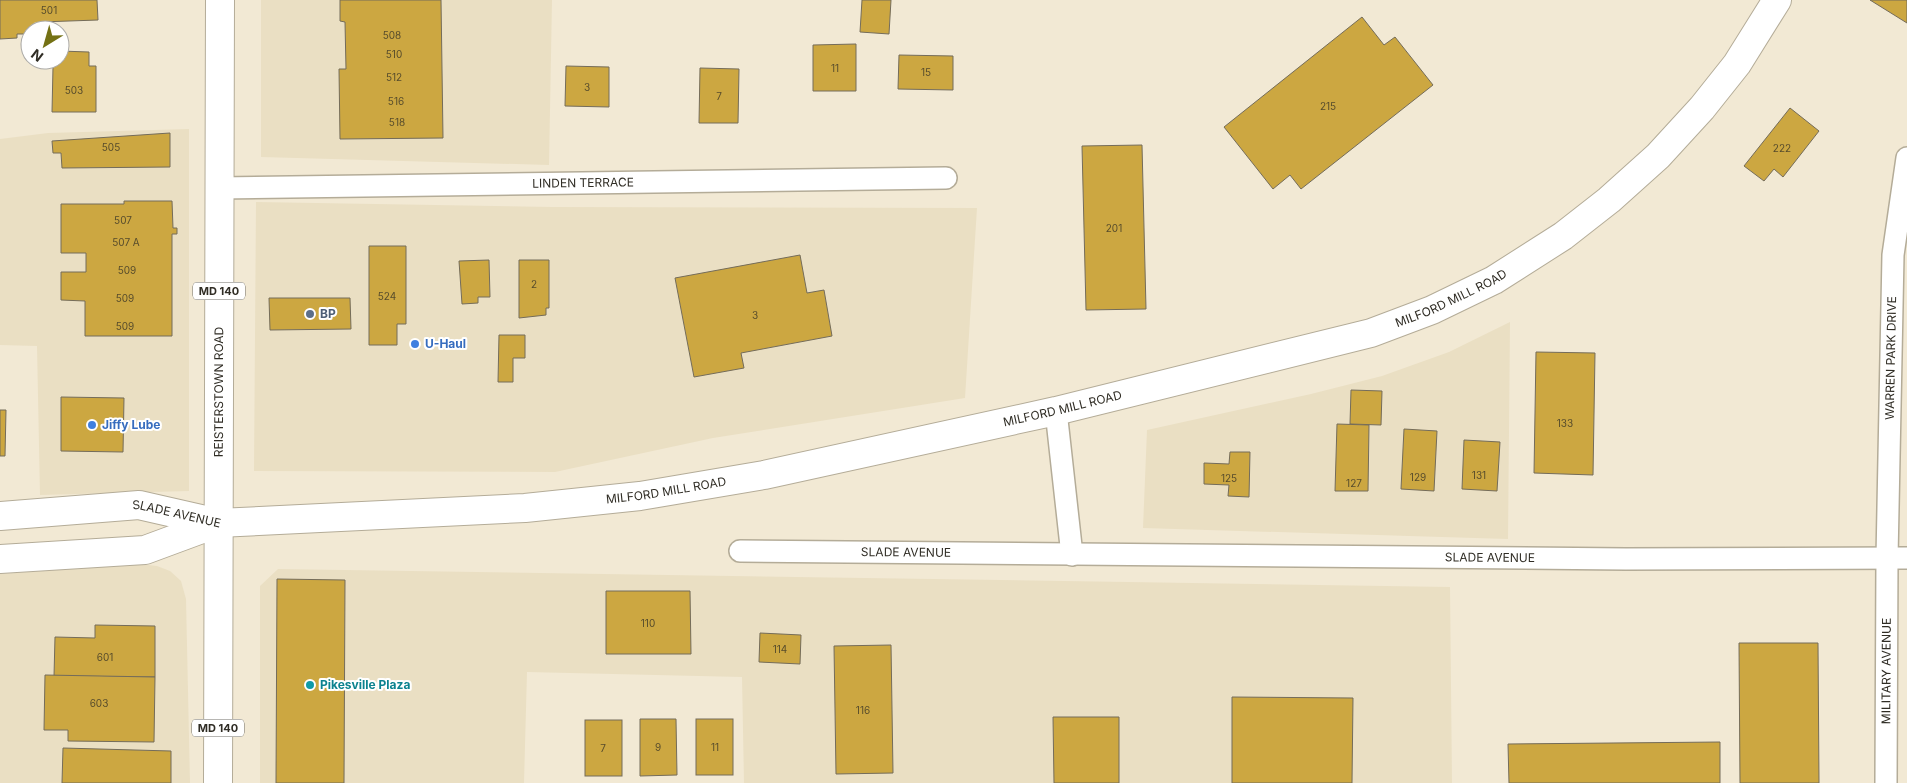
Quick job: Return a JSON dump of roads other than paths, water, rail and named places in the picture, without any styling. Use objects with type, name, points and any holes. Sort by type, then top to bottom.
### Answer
[{"type":"main road","name":"REISTERSTOWN ROAD","points":[[218,783],[220,0]]},
{"type":"main road","name":"MILFORD MILL ROAD","points":[[218,522],[525,508],[640,496],[764,475],[1056,411],[1370,333],[1432,310],[1494,280],[1563,236],[1609,200],[1658,156],[1702,108],[1737,64],[1777,0]]},
{"type":"main road","name":"SLADE AVENUE","points":[[0,516],[139,505],[218,522]]},
{"type":"main road","name":"SLADE AVENUE","points":[[0,559],[145,550],[218,522]]},
{"type":"street","name":"WARREN PARK DRIVE","points":[[1897,558],[1893,255],[1907,158]]},
{"type":"street","name":"LINDEN TERRACE","points":[[219,188],[946,178]]},
{"type":"street","points":[[1056,411],[1072,555]]},
{"type":"street","name":"SLADE AVENUE","points":[[740,551],[1698,560],[1897,558]]},
{"type":"street","name":"MILITARY AVENUE","points":[[1886,783],[1897,558]]},
{"type":"place","name":"BP","points":[[310,314]]},
{"type":"place","name":"U-Haul","points":[[415,344]]},
{"type":"place","name":"Jiffy Lube","points":[[92,425]]},
{"type":"place","name":"Pikesville Plaza","points":[[310,685]]}]
